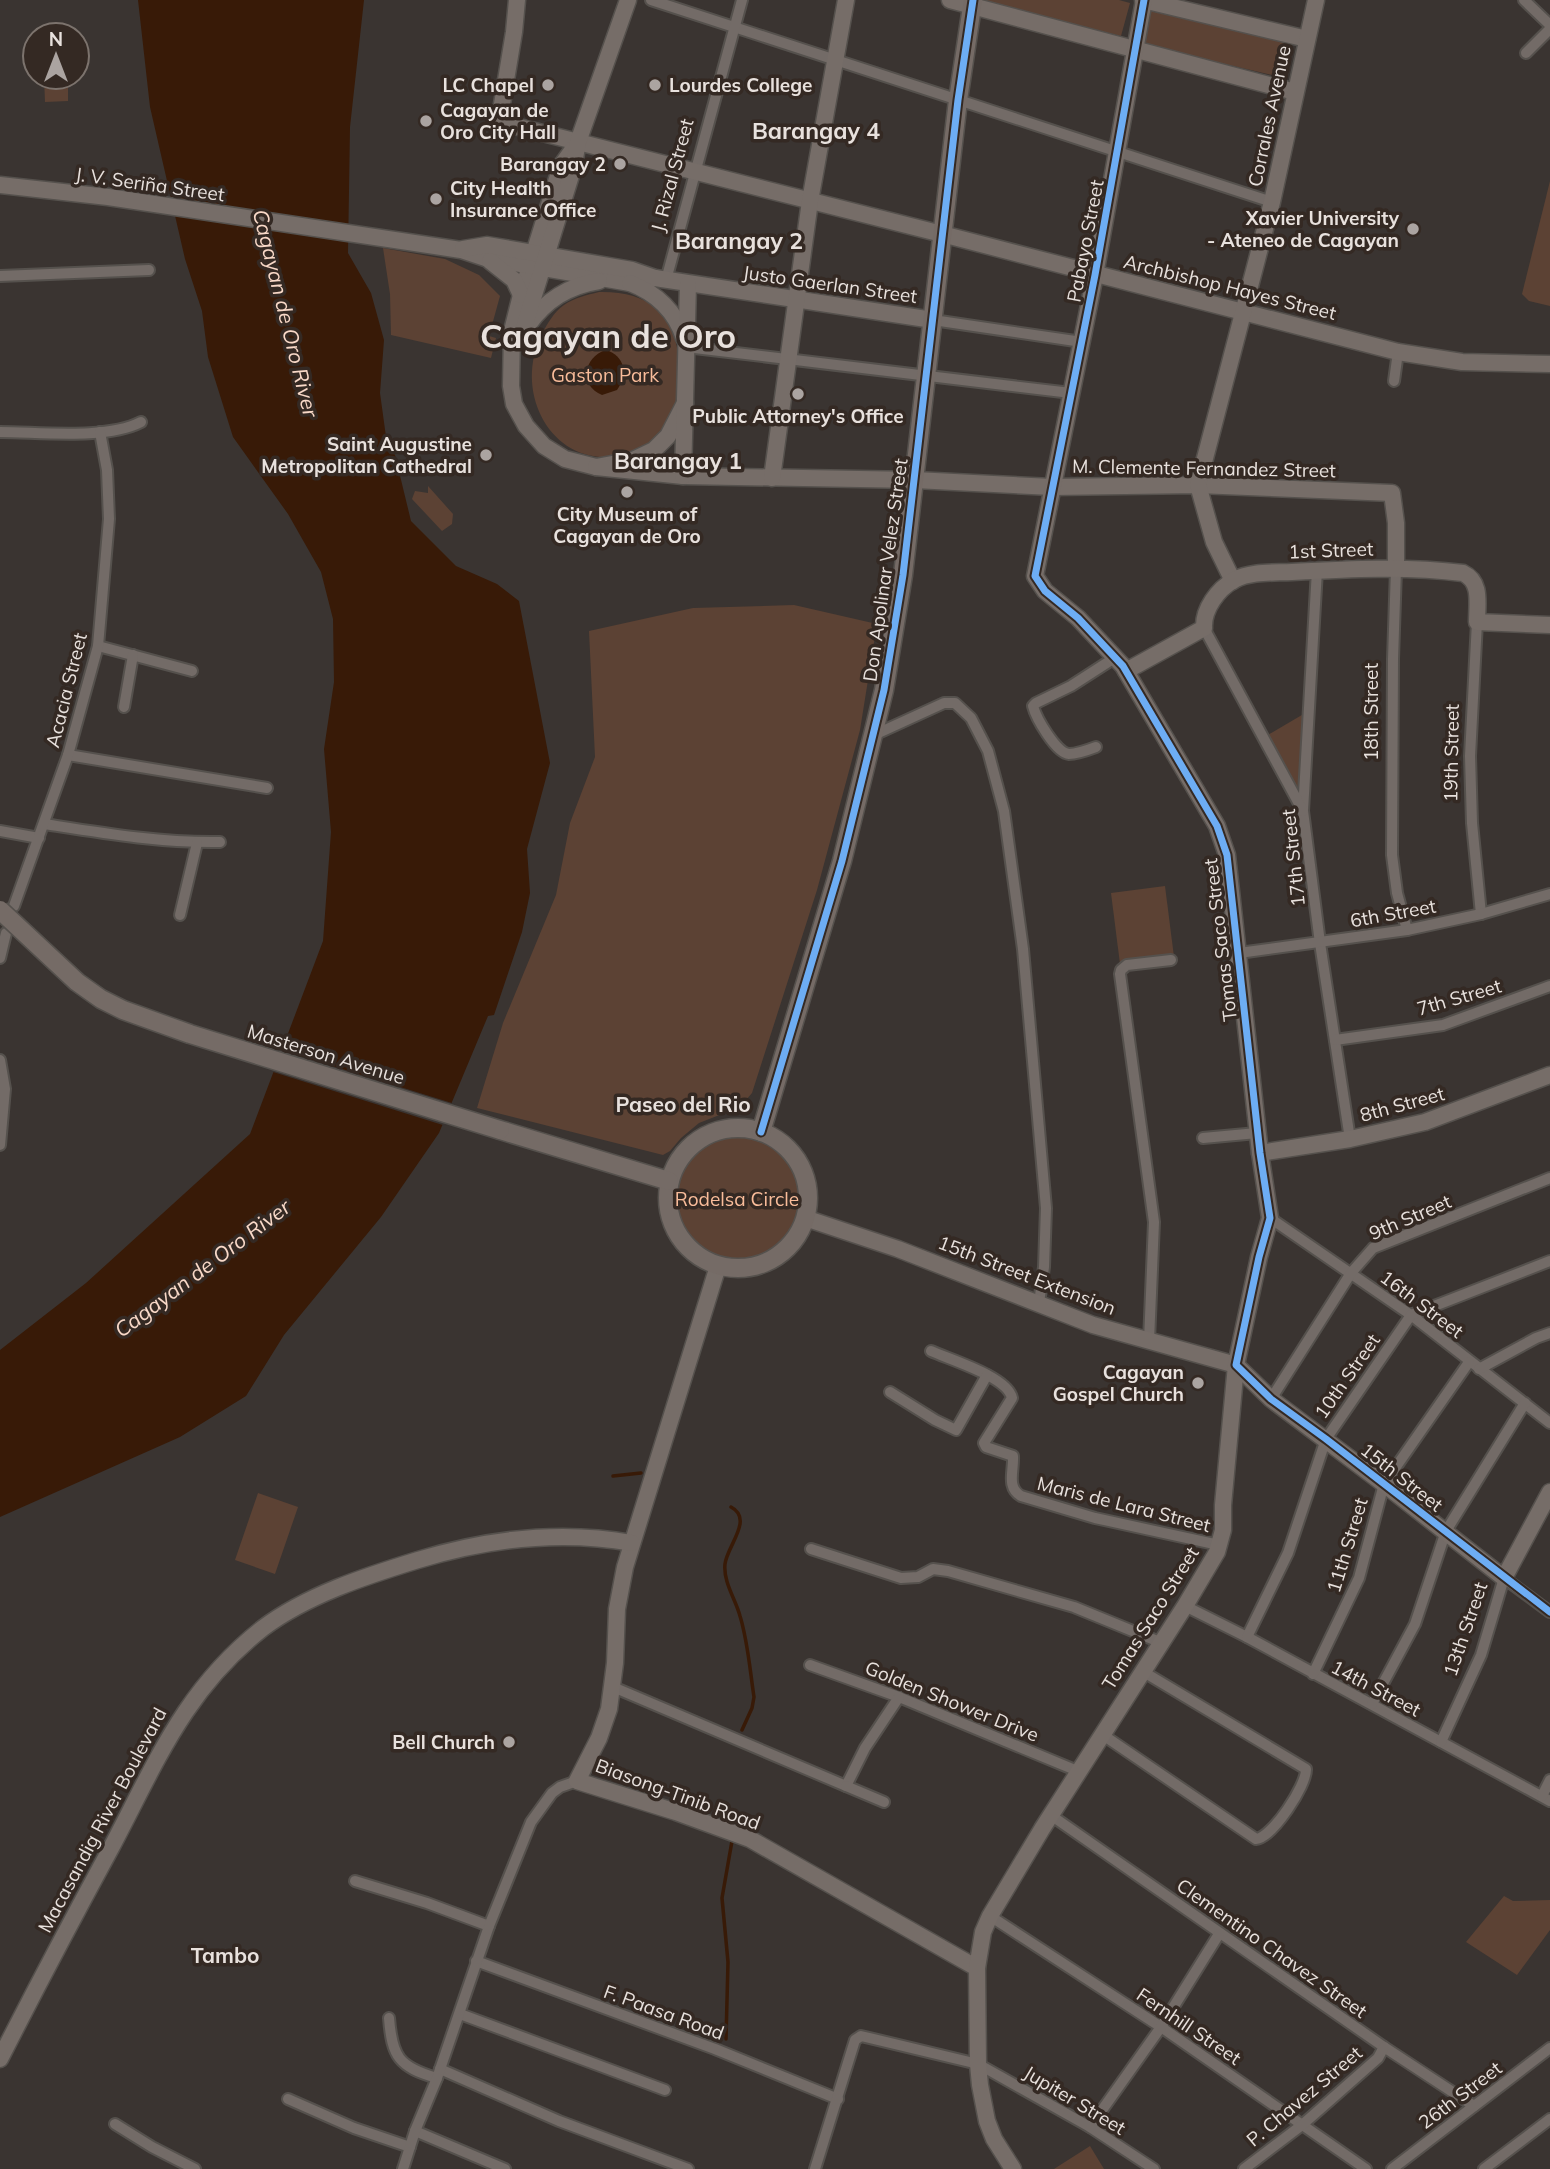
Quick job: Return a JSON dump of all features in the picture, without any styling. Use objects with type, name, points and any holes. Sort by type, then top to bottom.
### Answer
[{"type":"main road","name":"Don Apolinar Velez Street","points":[[761,1132],[842,861],[874,735],[894,635],[972,3]]},
{"type":"main road","name":"Masterson Avenue","points":[[7,908],[77,982],[123,1010],[190,1034],[669,1181]]},
{"type":"main road","points":[[737,1128],[761,1132],[785,1146],[798,1162],[806,1181],[805,1218],[791,1244],[775,1258],[743,1269],[719,1266],[691,1250],[677,1233],[669,1213],[669,1181],[684,1153],[707,1135],[737,1128]]},
{"type":"street","name":"Archbishop Hayes Street","points":[[517,0],[499,122],[1398,352],[1462,362],[1550,364]]},
{"type":"street","points":[[628,0],[578,142],[573,169],[521,295],[512,331],[512,396],[526,426],[544,446],[576,464],[596,467],[633,460],[654,450],[668,436],[685,403]]},
{"type":"street","points":[[651,0],[1272,202]]},
{"type":"street","name":"J. Rizal Street","points":[[660,279],[695,172],[743,0]]},
{"type":"street","points":[[772,478],[810,201],[846,0]]},
{"type":"street","points":[[950,0],[972,3],[1296,92]]},
{"type":"street","points":[[1144,0],[1307,39]]},
{"type":"street","name":"Pabayo Street","points":[[1052,487],[1095,275],[1144,0]]},
{"type":"street","name":"Corrales Avenue","points":[[1198,485],[1272,202],[1316,0]]},
{"type":"street","points":[[1524,0],[1550,27],[1526,53]]},
{"type":"street","name":"J. V. Seriña Street","points":[[0,185],[108,198],[461,250],[485,258],[537,260]]},
{"type":"street","name":"J. V. Seriña Street","points":[[461,250],[487,245],[537,260]]},
{"type":"street","points":[[485,258],[514,280],[521,295]]},
{"type":"street","points":[[522,334],[537,260]]},
{"type":"street","name":"Justo Gaerlan Street","points":[[537,260],[611,280],[630,282],[660,279]]},
{"type":"street","name":"Justo Gaerlan Street","points":[[537,260],[632,270],[688,284],[1082,342]]},
{"type":"street","points":[[0,276],[149,270]]},
{"type":"street","points":[[511,358],[522,334],[543,306],[575,287],[611,280]]},
{"type":"street","points":[[630,282],[650,292],[667,307],[682,332],[687,347]]},
{"type":"street","points":[[682,476],[688,284]]},
{"type":"street","points":[[905,316],[919,309],[936,293]]},
{"type":"street","points":[[687,347],[1071,393]]},
{"type":"street","points":[[1394,381],[1398,352]]},
{"type":"street","points":[[0,432],[100,432],[122,430],[141,422]]},
{"type":"street","name":"Acacia Street","points":[[7,908],[39,838],[68,755],[98,646],[108,519],[107,470],[100,432]]},
{"type":"street","name":"M. Clemente Fernandez Street","points":[[596,467],[682,476],[915,480],[1052,487],[1198,485],[1392,493]]},
{"type":"street","points":[[1198,485],[1214,542],[1233,581],[1208,607],[1204,628],[1303,811]]},
{"type":"street","name":"Tomas Saco Street","points":[[1013,2169],[994,2139],[987,2121],[978,2064],[977,1969],[983,1932],[990,1916],[1102,1735],[1185,1606],[1219,1545],[1223,1530],[1236,1365],[1270,1218],[1259,1153],[1227,855],[1217,826],[1126,671],[1078,618],[1037,581],[1036,568],[1052,487]]},
{"type":"street","name":"18th Street","points":[[1392,493],[1396,523],[1392,671],[1392,855],[1397,893],[1407,930]]},
{"type":"street","name":"1st Street","points":[[1233,581],[1259,573],[1396,569],[1463,573],[1474,581],[1478,592]]},
{"type":"street","name":"17th Street","points":[[1318,570],[1303,811],[1350,1139]]},
{"type":"street","name":"19th Street","points":[[1478,592],[1470,756],[1472,823],[1481,914]]},
{"type":"street","points":[[1477,622],[1550,625]]},
{"type":"street","points":[[1126,671],[1204,628]]},
{"type":"street","points":[[98,646],[192,671]]},
{"type":"street","points":[[124,707],[133,655]]},
{"type":"street","points":[[1096,747],[1072,754],[1062,752],[1035,713],[1034,706],[1071,687],[1116,657]]},
{"type":"street","points":[[874,735],[944,703],[955,703],[971,718],[988,751],[1004,811],[1023,949],[1046,1209],[1044,1267],[1039,1303]]},
{"type":"street","points":[[68,755],[267,788]]},
{"type":"street","points":[[44,824],[197,843],[219,842]]},
{"type":"street","points":[[0,831],[39,838]]},
{"type":"street","points":[[180,915],[197,843]]},
{"type":"street","name":"6th Street","points":[[1239,953],[1407,930],[1481,914],[1550,894]]},
{"type":"street","points":[[0,957],[6,933]]},
{"type":"street","points":[[1149,1341],[1154,1223],[1120,974],[1127,965],[1171,960]]},
{"type":"street","name":"7th Street","points":[[1335,1040],[1443,1025],[1550,986]]},
{"type":"street","points":[[0,1060],[5,1089],[1,1139]]},
{"type":"street","name":"8th Street","points":[[1259,1153],[1350,1139],[1425,1122],[1550,1075]]},
{"type":"street","points":[[1203,1138],[1257,1133]]},
{"type":"street","name":"9th Street","points":[[1271,1399],[1351,1273],[1373,1248],[1550,1178]]},
{"type":"street","name":"15th Street Extension","points":[[805,1218],[898,1249],[1093,1325],[1236,1365]]},
{"type":"street","name":"16th Street","points":[[1270,1218],[1411,1315],[1548,1419]]},
{"type":"street","points":[[1411,1315],[1550,1261]]},
{"type":"street","name":"Biasong-Tinib Road","points":[[719,1266],[632,1543],[617,1609],[613,1687],[604,1725],[577,1781],[750,1839],[977,1969]]},
{"type":"street","name":"10th Street","points":[[1247,1637],[1288,1553],[1326,1439],[1411,1315]]},
{"type":"street","name":"11th Street","points":[[1313,1674],[1359,1578],[1384,1483],[1474,1365],[1550,1333]]},
{"type":"street","points":[[890,1392],[956,1430],[987,1375],[932,1351]]},
{"type":"street","name":"15th Street","points":[[1236,1365],[1271,1399],[1550,1612]]},
{"type":"street","name":"Maris de Lara Street","points":[[987,1375],[1010,1390],[1012,1398],[984,1443],[986,1447],[1013,1456],[1012,1488],[1021,1496],[1095,1518],[1219,1545]]},
{"type":"street","points":[[1372,1704],[1415,1623],[1446,1531],[1525,1403]]},
{"type":"street","name":"13th Street","points":[[1441,1742],[1481,1655],[1504,1578],[1550,1492]]},
{"type":"street","name":"Macasandig River Boulevard","points":[[0,2059],[173,1729],[212,1675],[263,1629],[296,1608],[372,1576],[433,1556],[491,1542],[562,1536],[632,1543]]},
{"type":"street","points":[[811,1549],[885,1574],[913,1578],[938,1569],[1074,1607],[1162,1643]]},
{"type":"street","name":"14th Street","points":[[1185,1606],[1546,1798]]},
{"type":"street","name":"Golden Shower Drive","points":[[810,1665],[898,1696],[1080,1772]]},
{"type":"street","points":[[1102,1735],[1256,1839],[1266,1836],[1305,1781],[1306,1769],[1142,1671]]},
{"type":"street","points":[[613,1687],[884,1802]]},
{"type":"street","points":[[846,1786],[865,1748],[898,1696]]},
{"type":"street","points":[[1546,1798],[1550,1780]]},
{"type":"street","points":[[403,2169],[460,2014],[488,1926],[531,1822],[552,1793],[577,1781]]},
{"type":"street","name":"Clementino Chavez Street","points":[[1052,1816],[1219,1934],[1474,2106]]},
{"type":"street","points":[[355,1881],[427,1903],[488,1926]]},
{"type":"street","name":"Fernhill Street","points":[[990,1916],[1161,2027],[1366,2169]]},
{"type":"street","points":[[1090,2127],[1161,2027],[1219,1934]]},
{"type":"street","name":"F. Paasa Road","points":[[476,1961],[715,2049],[838,2099]]},
{"type":"street","points":[[460,2014],[665,2090]]},
{"type":"street","points":[[389,2018],[392,2047],[397,2056],[412,2069],[439,2073],[559,2122],[688,2169]]},
{"type":"street","name":"Jupiter Street","points":[[838,2099],[858,2036],[978,2064],[1090,2127],[1154,2169]]},
{"type":"street","name":"P. Chavez Street","points":[[1244,2169],[1302,2124],[1378,2058],[1384,2047]]},
{"type":"street","name":"26th Street","points":[[1392,2169],[1550,2048]]},
{"type":"street","points":[[288,2099],[354,2129],[410,2147]]},
{"type":"street","points":[[815,2169],[838,2099]]},
{"type":"street","points":[[1484,2169],[1550,2119]]},
{"type":"street","points":[[115,2124],[195,2169]]},
{"type":"street","points":[[415,2131],[505,2169]]},
{"type":"green space","points":[[978,0],[1119,0],[1130,3],[1121,36]]},
{"type":"green space","points":[[1150,11],[1284,42],[1276,76],[1143,45]]},
{"type":"green space","points":[[45,91],[68,91],[68,101],[45,102]]},
{"type":"green space","points":[[1550,181],[1550,306],[1529,301],[1522,294]]},
{"type":"green space","points":[[383,248],[445,259],[479,275],[500,296],[489,336],[496,338],[491,358],[391,335],[390,294]]},
{"type":"green space","name":"Gaston Park","points":[[599,292],[631,295],[656,308],[672,330],[679,363],[677,395],[670,418],[660,433],[647,445],[630,453],[604,457],[581,453],[562,442],[547,426],[537,405],[532,382],[534,358],[551,318],[568,303]]},
{"type":"green space","points":[[428,486],[453,514],[452,524],[442,531],[412,499],[415,491],[428,493]]},
{"type":"green space","points":[[794,605],[877,624],[860,730],[817,890],[752,1093],[740,1107],[699,1123],[663,1155],[477,1108],[503,1023],[556,895],[570,823],[595,757],[589,631],[693,608]]},
{"type":"green space","points":[[1307,712],[1299,796],[1266,736]]},
{"type":"green space","points":[[1165,886],[1174,957],[1120,964],[1111,893]]},
{"type":"green space","name":"Rodelsa Circle","points":[[738,1137],[761,1142],[781,1155],[794,1175],[799,1198],[794,1221],[781,1241],[761,1254],[738,1259],[715,1254],[695,1241],[682,1221],[677,1198],[682,1175],[695,1155],[715,1142]]},
{"type":"green space","points":[[258,1493],[298,1507],[275,1574],[235,1560]]},
{"type":"green space","points":[[1504,1896],[1513,1901],[1550,1900],[1550,1930],[1517,1975],[1466,1942]]},
{"type":"green space","points":[[1090,2146],[1104,2169],[1054,2169]]},
{"type":"water","name":"Cagayan de Oro River","points":[[138,0],[364,0],[350,127],[348,253],[371,293],[384,340],[380,393],[387,444],[395,455],[411,521],[456,566],[497,584],[519,601],[550,763],[527,849],[530,893],[522,932],[494,1015],[488,1016],[439,1133],[381,1217],[284,1335],[246,1396],[180,1437],[0,1517],[0,1350],[86,1283],[250,1134],[323,941],[331,832],[324,749],[334,682],[333,619],[321,572],[288,514],[233,437],[208,357],[202,311],[185,259],[150,107]]},
{"type":"water","points":[[606,350],[621,361],[623,378],[617,390],[602,395],[590,385],[587,372],[592,359]]},
{"type":"pier","points":[[278,1049],[455,1104],[446,1126],[270,1071]]},
{"type":"waterway","points":[[613,1476],[641,1473]]},
{"type":"waterway","points":[[731,1507],[740,1518],[740,1526],[727,1557],[725,1571],[743,1626],[754,1697],[742,1730]]},
{"type":"waterway","points":[[726,2039],[728,1962],[722,1898],[732,1841]]},
{"type":"cycle path","points":[[761,1132],[842,861],[884,690],[903,575],[958,100],[973,0]]},
{"type":"cycle path","points":[[1144,0],[1095,275],[1035,576],[1045,591],[1078,618],[1123,666],[1217,826],[1227,855],[1260,1153],[1270,1218],[1236,1365],[1271,1399],[1550,1612]]},
{"type":"place","name":"LC Chapel","points":[[548,85]]},
{"type":"place","name":"Lourdes College","points":[[655,85]]},
{"type":"place","name":"Cagayan de Oro City Hall","points":[[426,121]]},
{"type":"place","name":"Barangay 2","points":[[620,164]]},
{"type":"place","name":"City Health Insurance Office","points":[[436,199]]},
{"type":"place","name":"Xavier University - Ateneo de Cagayan","points":[[1413,229]]},
{"type":"place","name":"Public Attorney's Office","points":[[798,394]]},
{"type":"place","name":"Saint Augustine Metropolitan Cathedral","points":[[486,455]]},
{"type":"place","name":"City Museum of Cagayan de Oro","points":[[627,492]]},
{"type":"place","name":"Cagayan Gospel Church","points":[[1198,1383]]},
{"type":"place","name":"Bell Church","points":[[509,1742]]},
{"type":"district","name":"Barangay 4","points":[[816,130]]},
{"type":"district","name":"Barangay 2","points":[[739,240]]},
{"type":"district","name":"Cagayan de Oro","points":[[608,335]]},
{"type":"district","name":"Barangay 1","points":[[678,460]]},
{"type":"district","name":"Paseo del Rio","points":[[683,1104]]},
{"type":"district","name":"Tambo","points":[[225,1955]]}]
